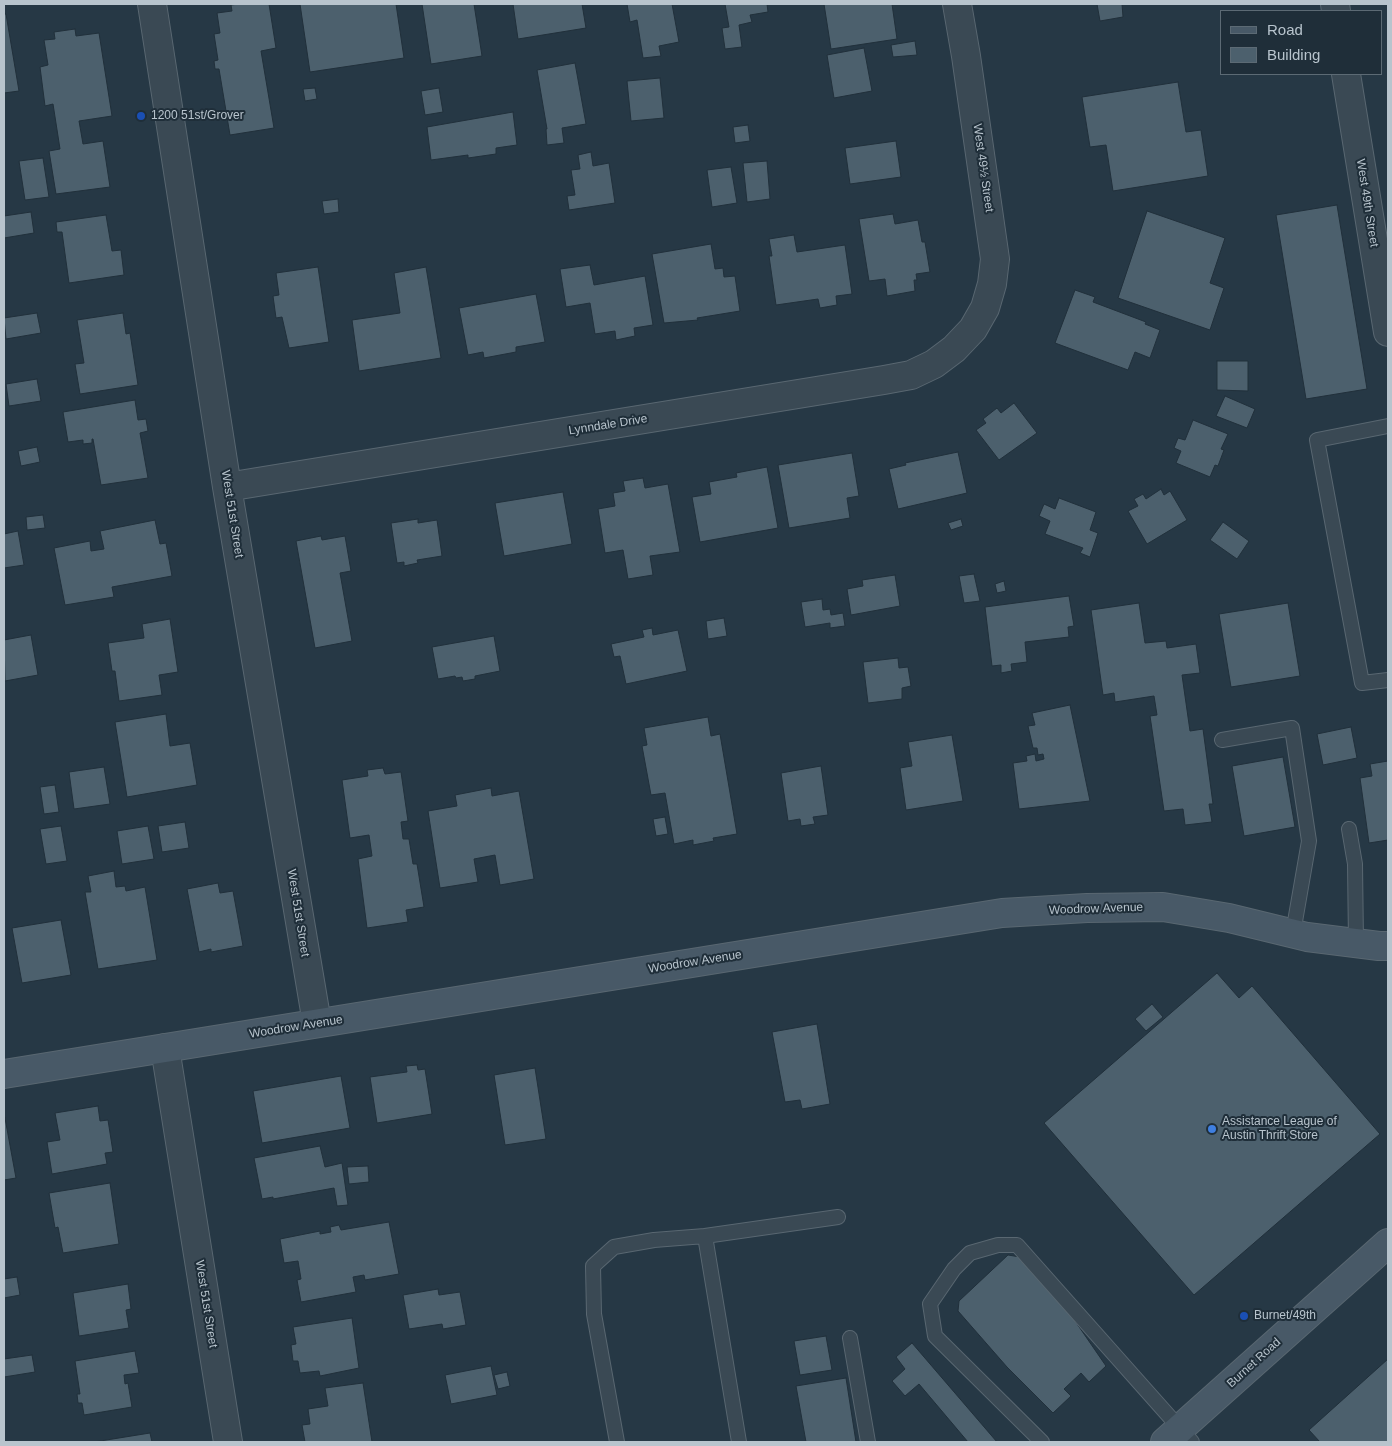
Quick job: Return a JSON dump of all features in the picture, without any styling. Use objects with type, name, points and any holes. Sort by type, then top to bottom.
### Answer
[{"type":"street","name":"West 51st Street","points":[[152,4],[227,487],[317,1023]]},
{"type":"street","name":"West 49½ Street","points":[[957,4],[995,259],[992,284],[985,308],[972,329]]},
{"type":"street","name":"West 49th Street","points":[[1346,75],[1388,332]]},
{"type":"street","name":"Lynndale Drive","points":[[227,487],[910,375],[934,364],[954,349],[972,329]]},
{"type":"street","name":"Woodrow Avenue","points":[[4,1074],[1002,914],[1087,908],[1163,907],[1229,918],[1307,937],[1388,946]]},
{"type":"street","name":"West 51st Street","points":[[165,1048],[228,1442]]},
{"type":"street","name":"Burnet Road","points":[[1179,1438],[1388,1243]]},
{"type":"lane","points":[[1388,426],[1317,440],[1362,683],[1388,680]]},
{"type":"lane","points":[[1222,740],[1292,728],[1309,840],[1293,934]]},
{"type":"lane","points":[[1349,829],[1354,864],[1356,943]]},
{"type":"lane","points":[[617,1442],[594,1314],[593,1266],[614,1247],[654,1240],[705,1236],[838,1217]]},
{"type":"lane","points":[[705,1236],[739,1442]]},
{"type":"lane","points":[[1042,1442],[935,1336],[930,1304],[954,1268],[970,1254],[998,1245],[1017,1244],[1179,1438]]},
{"type":"lane","points":[[850,1338],[868,1442]]},
{"type":"building","points":[[269,4],[276,48],[261,51],[274,128],[230,135],[219,69],[215,69],[214,61],[218,60],[214,34],[220,33],[217,13],[232,11],[231,5]]},
{"type":"building","points":[[300,4],[396,4],[404,58],[310,72]]},
{"type":"building","points":[[422,4],[474,4],[482,56],[431,64]]},
{"type":"building","points":[[513,4],[582,4],[586,28],[518,39]]},
{"type":"building","points":[[627,4],[672,4],[679,42],[659,46],[661,56],[643,58],[637,20],[630,22]]},
{"type":"building","points":[[725,4],[767,4],[768,12],[750,15],[752,22],[739,25],[742,47],[725,49],[722,28],[729,27]]},
{"type":"building","points":[[824,4],[892,4],[897,39],[831,49]]},
{"type":"building","points":[[1097,4],[1122,4],[1123,17],[1100,21]]},
{"type":"building","points":[[4,14],[6,14],[19,91],[4,93]]},
{"type":"building","points":[[75,29],[76,36],[99,33],[112,116],[79,121],[83,144],[103,141],[110,187],[56,194],[49,151],[60,149],[53,104],[45,106],[40,67],[48,65],[44,40],[55,39],[54,32]]},
{"type":"building","points":[[915,41],[917,55],[893,57],[891,45]]},
{"type":"building","points":[[864,48],[872,91],[834,98],[827,55]]},
{"type":"building","points":[[575,63],[586,124],[562,128],[564,143],[547,145],[547,129],[537,70]]},
{"type":"building","points":[[660,78],[664,118],[631,121],[627,81]]},
{"type":"building","points":[[1178,82],[1186,132],[1201,130],[1208,176],[1113,191],[1106,145],[1090,147],[1082,97]]},
{"type":"building","points":[[315,88],[317,99],[305,101],[303,89]]},
{"type":"building","points":[[439,88],[443,112],[425,115],[421,91]]},
{"type":"building","points":[[513,112],[517,145],[496,148],[496,154],[468,158],[468,155],[431,160],[427,127]]},
{"type":"building","points":[[748,125],[750,141],[735,143],[733,127]]},
{"type":"building","points":[[896,141],[901,177],[850,184],[845,148]]},
{"type":"building","points":[[591,152],[593,166],[609,163],[615,203],[569,210],[567,196],[575,195],[571,170],[580,169],[578,155]]},
{"type":"building","points":[[43,158],[49,197],[25,200],[19,161]]},
{"type":"building","points":[[767,161],[770,199],[747,202],[743,163]]},
{"type":"building","points":[[731,167],[737,203],[712,207],[707,170]]},
{"type":"building","points":[[338,199],[339,212],[324,214],[322,201]]},
{"type":"building","points":[[1337,205],[1367,389],[1306,399],[1276,215]]},
{"type":"building","points":[[1147,211],[1225,238],[1210,283],[1224,288],[1210,330],[1118,298]]},
{"type":"building","points":[[31,212],[34,233],[4,238],[4,216]]},
{"type":"building","points":[[893,214],[895,224],[918,220],[922,242],[925,242],[930,272],[916,274],[917,280],[914,280],[915,291],[887,296],[885,279],[869,281],[859,219]]},
{"type":"building","points":[[106,215],[112,251],[121,250],[124,275],[69,283],[62,232],[57,232],[56,222]]},
{"type":"building","points":[[794,235],[797,252],[845,245],[852,294],[836,296],[837,305],[820,308],[818,299],[776,305],[769,256],[772,256],[769,239]]},
{"type":"building","points":[[711,244],[715,269],[723,268],[724,277],[735,276],[740,311],[697,318],[698,320],[664,323],[652,254]]},
{"type":"building","points":[[590,265],[594,285],[645,276],[653,325],[634,328],[635,336],[616,340],[615,331],[595,334],[590,303],[566,307],[560,269]]},
{"type":"building","points":[[318,267],[329,342],[289,348],[282,317],[276,318],[273,296],[279,295],[276,273]]},
{"type":"building","points":[[426,267],[441,358],[359,371],[352,320],[400,313],[394,273]]},
{"type":"building","points":[[1075,290],[1095,297],[1093,302],[1146,322],[1145,324],[1160,330],[1150,358],[1135,352],[1128,370],[1055,343]]},
{"type":"building","points":[[536,294],[545,342],[516,347],[516,352],[484,358],[483,352],[468,355],[459,308]]},
{"type":"building","points":[[37,313],[41,333],[6,339],[4,318]]},
{"type":"building","points":[[123,313],[126,334],[130,333],[138,385],[80,394],[75,364],[84,363],[77,320]]},
{"type":"building","points":[[1217,361],[1248,361],[1248,391],[1217,390]]},
{"type":"building","points":[[37,379],[41,401],[9,406],[6,384]]},
{"type":"building","points":[[1225,396],[1255,409],[1247,428],[1216,416]]},
{"type":"building","points":[[135,400],[138,420],[146,419],[148,431],[140,433],[148,478],[101,485],[93,439],[92,443],[83,444],[83,440],[68,442],[63,412]]},
{"type":"building","points":[[1014,403],[1037,433],[999,460],[976,430],[986,423],[983,419],[997,408],[1001,413]]},
{"type":"building","points":[[1193,420],[1228,434],[1221,449],[1224,450],[1218,466],[1215,465],[1210,477],[1176,463],[1181,451],[1174,448],[1178,438],[1185,440]]},
{"type":"building","points":[[37,447],[40,462],[21,466],[18,451]]},
{"type":"building","points":[[958,452],[967,493],[898,509],[889,469],[906,465],[905,463]]},
{"type":"building","points":[[852,453],[859,496],[847,498],[850,518],[789,528],[778,465]]},
{"type":"building","points":[[767,467],[778,528],[700,542],[692,497],[711,494],[709,482],[737,477],[736,473]]},
{"type":"building","points":[[643,478],[645,488],[668,484],[680,552],[650,556],[653,575],[628,579],[623,550],[605,553],[598,509],[615,506],[613,493],[625,491],[623,481]]},
{"type":"building","points":[[1161,489],[1164,495],[1170,491],[1187,520],[1147,544],[1128,511],[1138,506],[1134,499],[1143,494],[1146,499]]},
{"type":"building","points":[[563,492],[572,544],[504,556],[495,503]]},
{"type":"building","points":[[1059,498],[1096,512],[1090,530],[1098,533],[1090,557],[1080,553],[1083,548],[1045,534],[1050,521],[1039,516],[1044,504],[1055,509]]},
{"type":"building","points":[[43,515],[45,528],[27,530],[26,517]]},
{"type":"building","points":[[418,519],[418,523],[437,520],[442,556],[417,560],[418,563],[404,566],[404,562],[397,563],[391,523]]},
{"type":"building","points":[[961,519],[963,526],[951,530],[948,523]]},
{"type":"building","points":[[155,520],[160,544],[166,543],[172,576],[112,587],[114,597],[65,605],[54,548],[90,541],[91,551],[104,549],[100,531]]},
{"type":"building","points":[[1223,522],[1249,541],[1237,559],[1210,540]]},
{"type":"building","points":[[18,531],[24,565],[4,568],[4,534]]},
{"type":"building","points":[[321,536],[322,540],[345,536],[351,571],[340,573],[352,641],[315,648],[296,541]]},
{"type":"building","points":[[974,574],[980,601],[964,603],[959,576]]},
{"type":"building","points":[[895,575],[900,606],[851,615],[847,589],[863,586],[862,580]]},
{"type":"building","points":[[1004,581],[1006,591],[997,593],[995,584]]},
{"type":"building","points":[[1069,596],[1074,626],[1068,627],[1069,637],[1025,642],[1027,662],[1011,664],[1012,671],[1001,673],[1001,665],[992,666],[985,607]]},
{"type":"building","points":[[822,599],[823,610],[830,609],[831,615],[843,613],[845,626],[830,628],[830,623],[805,627],[801,602]]},
{"type":"building","points":[[1139,603],[1145,643],[1166,641],[1167,648],[1196,644],[1200,673],[1182,675],[1190,731],[1203,729],[1213,804],[1209,804],[1212,822],[1185,825],[1183,809],[1164,811],[1150,716],[1157,715],[1154,696],[1115,702],[1114,693],[1103,695],[1091,610]]},
{"type":"building","points":[[1288,603],[1300,676],[1231,687],[1219,614]]},
{"type":"building","points":[[724,618],[727,636],[708,639],[706,621]]},
{"type":"building","points":[[170,619],[178,672],[159,675],[162,695],[119,701],[115,671],[112,671],[108,643],[144,638],[142,624]]},
{"type":"building","points":[[652,628],[653,635],[678,630],[687,671],[626,684],[620,656],[614,657],[611,644],[644,637],[642,630]]},
{"type":"building","points":[[31,635],[38,675],[5,681],[4,640]]},
{"type":"building","points":[[494,636],[500,671],[475,676],[475,679],[463,681],[462,677],[456,678],[455,676],[438,679],[432,647]]},
{"type":"building","points":[[898,658],[899,668],[908,667],[911,686],[902,688],[902,699],[868,703],[863,662]]},
{"type":"building","points":[[1070,705],[1090,801],[1019,809],[1013,763],[1027,761],[1026,756],[1035,754],[1036,761],[1044,759],[1043,754],[1038,755],[1037,748],[1033,748],[1028,726],[1035,725],[1032,713]]},
{"type":"building","points":[[166,714],[170,746],[190,743],[197,785],[127,797],[115,722]]},
{"type":"building","points":[[708,717],[711,736],[720,734],[737,834],[713,838],[714,841],[693,845],[693,840],[674,844],[665,793],[651,795],[642,746],[647,745],[644,728]]},
{"type":"building","points":[[1351,727],[1357,758],[1323,765],[1317,734]]},
{"type":"building","points":[[952,735],[963,801],[906,810],[900,768],[912,766],[908,742]]},
{"type":"building","points":[[1283,757],[1295,827],[1244,836],[1232,766]]},
{"type":"building","points":[[1388,761],[1388,840],[1369,843],[1360,778],[1372,776],[1370,764]]},
{"type":"building","points":[[821,766],[828,815],[813,817],[815,824],[801,826],[800,819],[788,821],[781,773]]},
{"type":"building","points":[[104,767],[110,804],[74,809],[69,772]]},
{"type":"building","points":[[383,768],[385,774],[401,772],[408,821],[401,822],[403,839],[409,839],[413,864],[417,864],[424,907],[406,910],[408,922],[367,928],[358,859],[372,856],[369,835],[350,838],[342,780],[368,776],[367,770]]},
{"type":"building","points":[[55,785],[59,812],[44,814],[40,787]]},
{"type":"building","points":[[491,788],[492,796],[519,791],[534,879],[500,885],[495,855],[474,859],[478,882],[440,888],[428,811],[457,806],[455,795]]},
{"type":"building","points":[[665,817],[668,834],[656,836],[653,819]]},
{"type":"building","points":[[185,822],[189,848],[162,852],[158,826]]},
{"type":"building","points":[[61,826],[67,861],[46,864],[40,829]]},
{"type":"building","points":[[148,826],[154,859],[122,864],[117,831]]},
{"type":"building","points":[[114,871],[116,887],[125,886],[126,891],[145,887],[157,960],[98,969],[85,892],[91,892],[88,876]]},
{"type":"building","points":[[218,883],[220,893],[233,891],[243,946],[211,952],[211,949],[199,952],[187,889]]},
{"type":"building","points":[[61,920],[71,975],[22,983],[12,928]]},
{"type":"building","name":"Assistance League of Austin Thrift Store","points":[[1217,973],[1239,998],[1252,986],[1380,1134],[1194,1295],[1044,1123]]},
{"type":"building","points":[[1152,1004],[1163,1017],[1146,1031],[1135,1019]]},
{"type":"building","points":[[817,1024],[830,1104],[802,1109],[800,1100],[785,1102],[772,1032]]},
{"type":"building","points":[[417,1065],[418,1070],[425,1069],[432,1114],[377,1123],[370,1077],[407,1072],[406,1066]]},
{"type":"building","points":[[535,1068],[546,1139],[505,1145],[494,1075]]},
{"type":"building","points":[[341,1076],[350,1128],[262,1143],[253,1091]]},
{"type":"building","points":[[98,1106],[100,1121],[108,1120],[113,1152],[105,1153],[107,1164],[52,1174],[47,1142],[60,1140],[55,1113]]},
{"type":"building","points":[[4,1119],[16,1178],[4,1180]]},
{"type":"building","points":[[320,1146],[325,1167],[342,1163],[348,1205],[337,1206],[334,1188],[273,1199],[273,1197],[262,1199],[254,1158]]},
{"type":"building","points":[[368,1166],[369,1182],[349,1184],[347,1167]]},
{"type":"building","points":[[110,1183],[119,1244],[63,1253],[58,1227],[55,1228],[49,1193]]},
{"type":"building","points":[[389,1222],[399,1274],[365,1280],[364,1275],[353,1277],[356,1292],[301,1302],[297,1280],[301,1279],[298,1261],[284,1263],[280,1239],[320,1231],[320,1234],[331,1232],[330,1227],[339,1225],[341,1230]]},
{"type":"building","points":[[1008,1255],[1020,1257],[1073,1318],[1106,1366],[1089,1382],[1081,1373],[1064,1389],[1071,1396],[1053,1413],[1007,1367],[958,1311],[959,1301]]},
{"type":"building","points":[[17,1277],[20,1295],[4,1298],[4,1279]]},
{"type":"building","points":[[128,1284],[131,1309],[126,1310],[129,1328],[79,1336],[73,1293]]},
{"type":"building","points":[[438,1289],[439,1295],[460,1292],[466,1325],[443,1329],[442,1324],[409,1329],[403,1295]]},
{"type":"building","points":[[352,1318],[359,1368],[320,1376],[319,1371],[300,1373],[298,1361],[293,1361],[291,1345],[296,1344],[293,1327]]},
{"type":"building","points":[[826,1336],[832,1370],[800,1375],[794,1341]]},
{"type":"building","points":[[912,1343],[997,1442],[968,1442],[919,1384],[905,1396],[892,1381],[905,1369],[896,1357]]},
{"type":"building","points":[[135,1351],[139,1373],[124,1375],[125,1384],[128,1383],[132,1407],[84,1415],[82,1403],[78,1403],[77,1394],[80,1394],[75,1361]]},
{"type":"building","points":[[32,1355],[35,1372],[4,1377],[4,1359]]},
{"type":"building","points":[[1388,1359],[1388,1442],[1320,1442],[1309,1430]]},
{"type":"building","points":[[491,1366],[497,1395],[451,1404],[445,1375]]},
{"type":"building","points":[[507,1372],[510,1386],[498,1389],[494,1375]]},
{"type":"building","points":[[846,1378],[856,1442],[806,1442],[796,1386]]},
{"type":"building","points":[[363,1383],[372,1442],[305,1442],[302,1425],[310,1424],[308,1409],[328,1406],[325,1388]]},
{"type":"building","points":[[150,1433],[152,1442],[94,1442]]},
{"type":"place","name":"1200 51st/Grover","points":[[141,116]]},
{"type":"place","name":"Assistance League of Austin Thrift Store","points":[[1212,1129]]},
{"type":"place","name":"Burnet/49th","points":[[1244,1316]]}]
